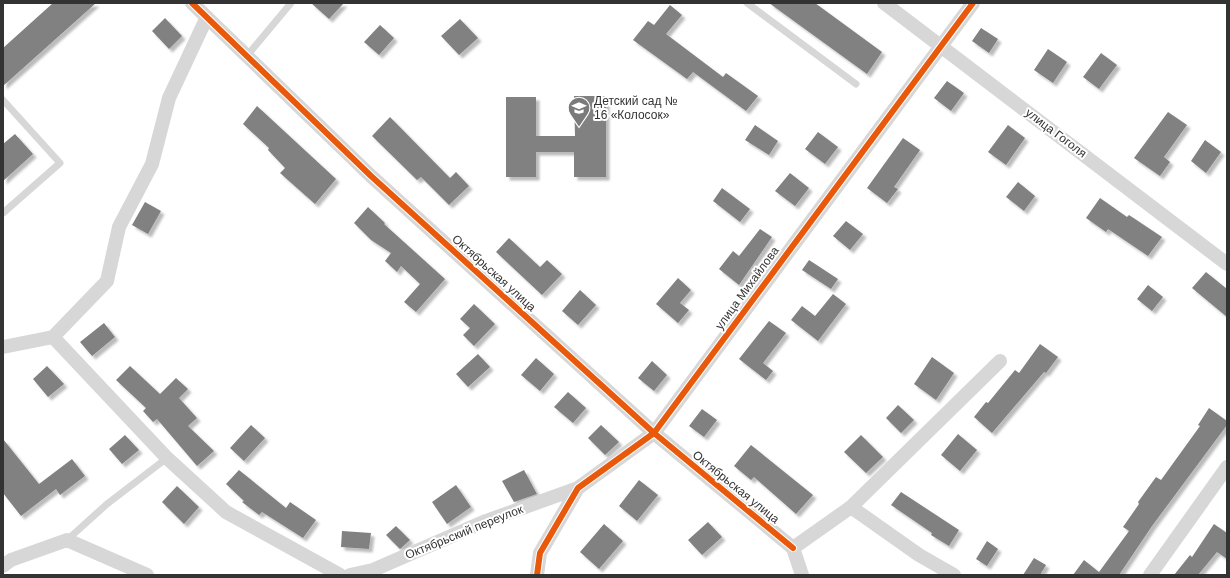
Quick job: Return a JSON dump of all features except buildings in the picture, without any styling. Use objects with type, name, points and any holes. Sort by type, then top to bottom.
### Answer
[{"type":"street","name":"Октябрьская улица","points":[[192,3],[246,57],[371,176],[654,433],[793,548]]},
{"type":"street","name":"улица Гоголя","points":[[884,3],[1227,264]]},
{"type":"street","name":"улица Михайлова","points":[[536,575],[540,553],[578,488],[654,433],[973,3]]},
{"type":"street","points":[[3,347],[53,337],[107,281],[119,227],[152,164],[169,98],[207,17]]},
{"type":"street","points":[[53,337],[167,458],[226,512],[340,575]]},
{"type":"street","points":[[802,575],[793,548],[851,507],[1000,361]]},
{"type":"street","points":[[1150,575],[1227,467]]},
{"type":"street","name":"Октябрьский переулок","points":[[350,575],[373,570],[486,521],[578,488]]},
{"type":"street","points":[[851,507],[919,556],[954,575]]},
{"type":"street","points":[[3,566],[11,560],[67,540],[147,575]]},
{"type":"lane","points":[[246,57],[291,3]]},
{"type":"lane","points":[[747,3],[856,84]]},
{"type":"lane","points":[[3,100],[60,163],[3,214]]},
{"type":"lane","points":[[67,540],[107,504],[167,458]]},
{"type":"cycle path","points":[[192,3],[371,176],[654,433],[793,548]]},
{"type":"cycle path","points":[[537,575],[540,553],[578,488],[654,433],[973,3]]},
{"type":"place","name":"Детский сад № 16 «Колосок»","points":[[579,128]]}]
